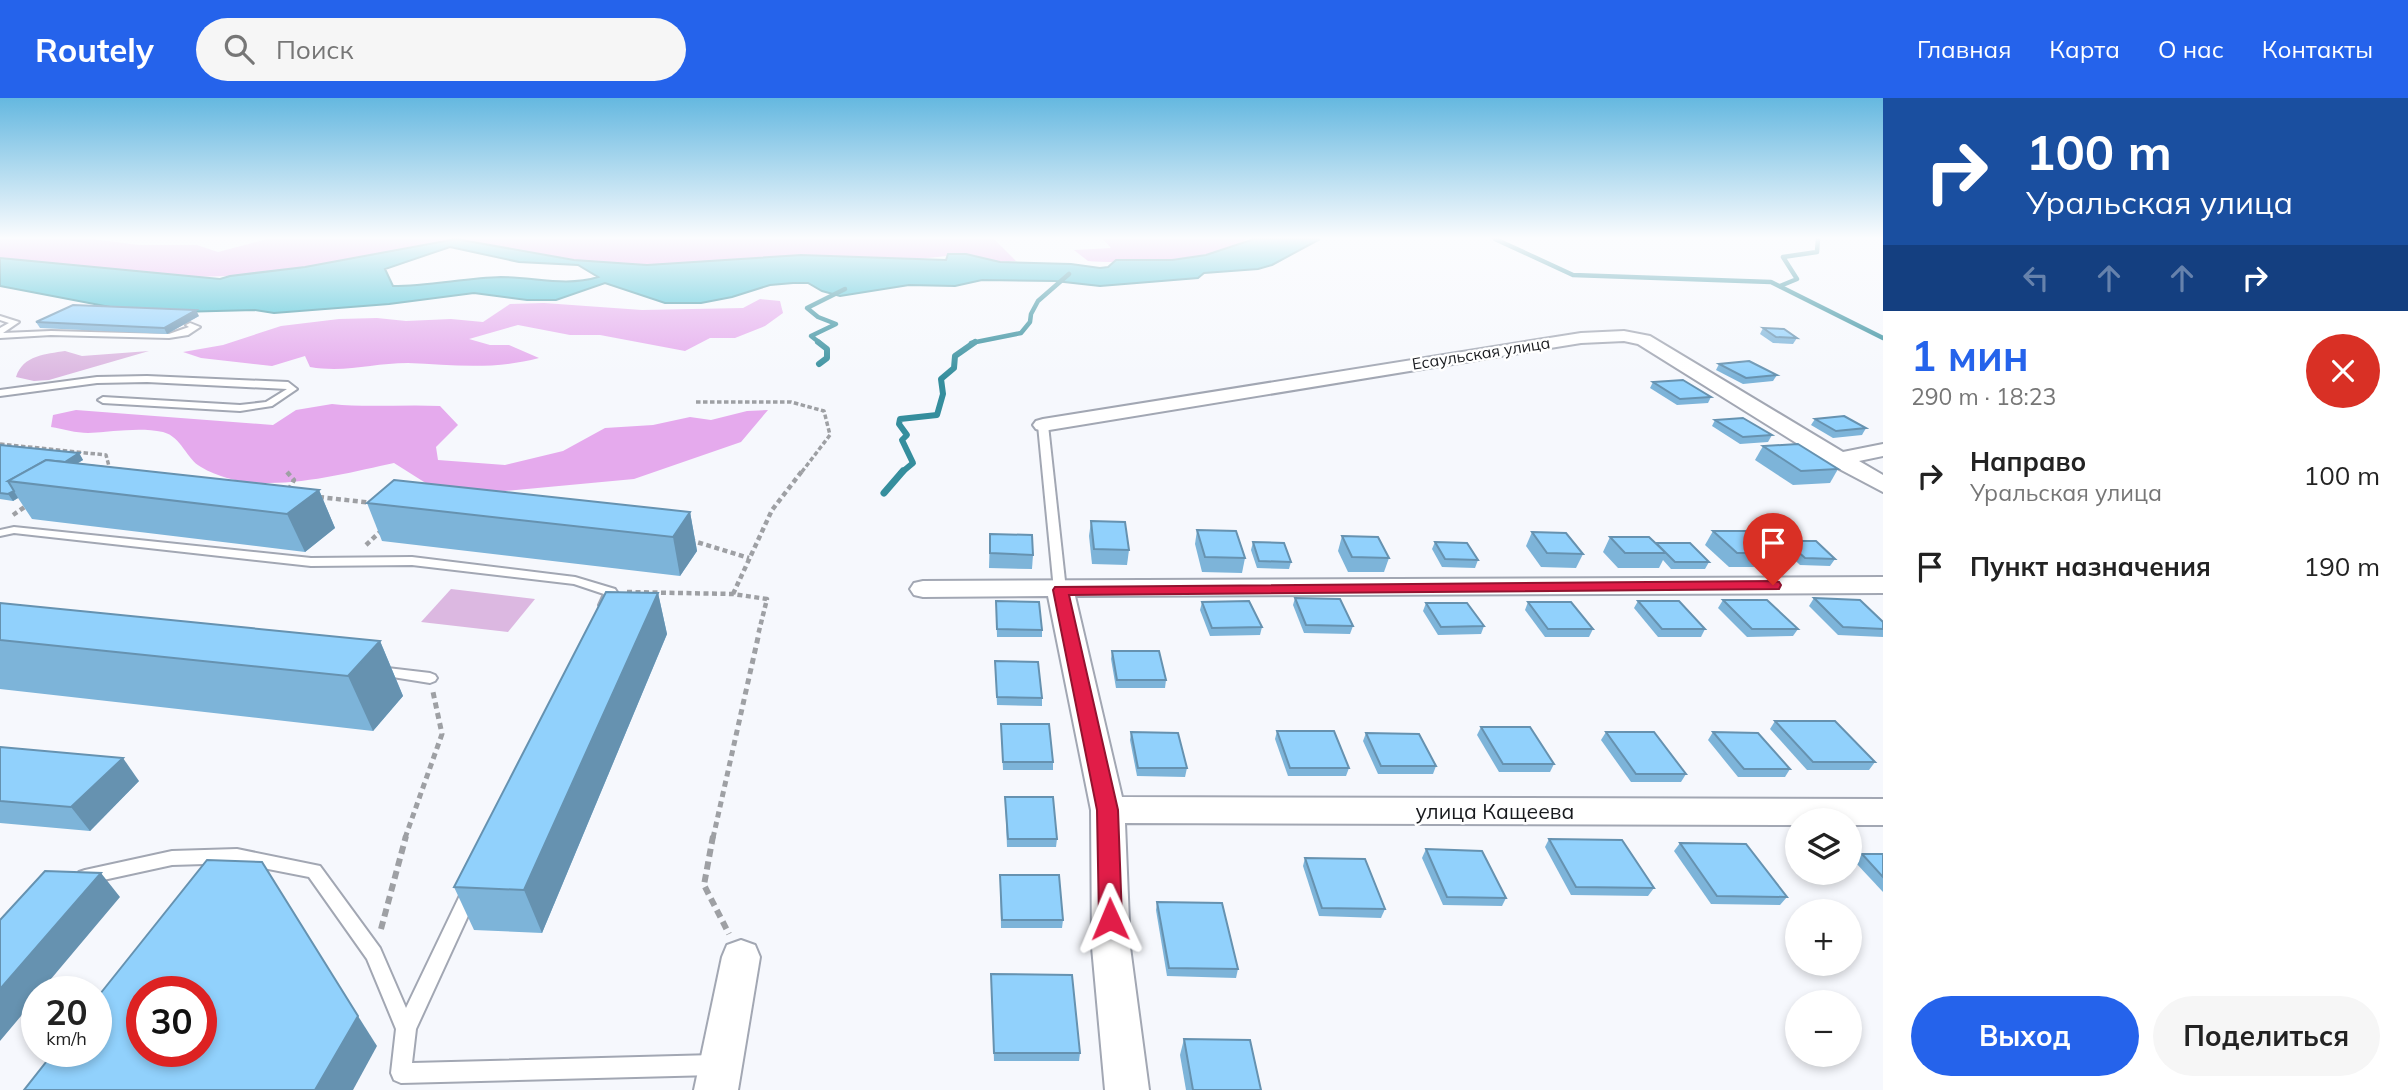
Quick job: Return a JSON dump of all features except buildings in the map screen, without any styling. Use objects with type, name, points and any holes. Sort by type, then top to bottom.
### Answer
[{"type":"street","name":"Есаульская улица","points":[[1043,425],[1543,343],[1624,336],[1644,340],[1883,485]]},
{"type":"street","points":[[1839,459],[1883,450]]},
{"type":"street","points":[[923,589],[1883,585]]},
{"type":"street","points":[[1060,590],[1108,810],[1111,947],[1127,1090]]},
{"type":"street","name":"улица Кащеева","points":[[1108,810],[1883,812]]},
{"type":"street","points":[[718,1077],[741,957]]},
{"type":"lane","points":[[0,318],[15,322],[0,334]]},
{"type":"lane","points":[[0,334],[169,336],[185,333],[196,327],[190,325]]},
{"type":"lane","points":[[0,393],[61,384],[147,379],[288,385],[293,388],[269,404],[240,408],[103,400]]},
{"type":"lane","points":[[1043,425],[1060,590]]},
{"type":"lane","points":[[0,533],[14,530],[311,562],[412,561],[575,581],[611,592],[601,615]]},
{"type":"lane","points":[[363,670],[430,678]]},
{"type":"lane","points":[[64,886],[85,877],[172,858],[237,856],[314,871],[374,954],[406,1029]]},
{"type":"lane","points":[[477,878],[406,1029],[401,1073],[718,1077]]},
{"type":"path","points":[[696,402],[791,402],[824,411],[830,435],[772,510],[733,594]]},
{"type":"path","points":[[0,444],[106,455],[110,471],[99,475]]},
{"type":"path","points":[[287,471],[294,480],[287,493],[300,495]]},
{"type":"path","points":[[313,496],[379,504]]},
{"type":"path","points":[[11,516],[32,502]]},
{"type":"path","points":[[348,562],[390,522]]},
{"type":"path","points":[[685,538],[749,558]]},
{"type":"path","points":[[611,592],[733,594],[767,599],[724,779],[704,885],[741,957]]},
{"type":"path","points":[[374,954],[408,828],[442,734],[430,678]]},
{"type":"shaded area","points":[[760,299],[780,301],[783,313],[765,326],[735,338],[710,338],[685,351],[600,335],[570,335],[518,325],[469,339],[490,345],[509,345],[539,358],[490,365],[395,363],[323,369],[310,367],[305,356],[272,366],[201,358],[183,352],[223,345],[281,326],[339,319],[451,319],[483,322],[510,304],[544,303],[642,310],[743,308]]},
{"type":"shaded area","points":[[65,351],[82,356],[149,351],[49,380],[34,381],[16,377],[19,370],[30,360]]},
{"type":"shaded area","points":[[332,404],[440,406],[458,425],[436,447],[438,460],[505,465],[563,451],[605,428],[653,425],[690,417],[711,420],[747,411],[768,410],[741,442],[634,479],[463,495],[432,487],[394,463],[296,482],[246,482],[222,477],[201,467],[191,459],[175,438],[163,432],[135,430],[83,433],[51,427],[53,415],[76,410],[273,425],[296,410]]},
{"type":"shaded area","points":[[451,589],[535,599],[508,632],[421,622]]},
{"type":"water","points":[[598,285],[556,300],[527,300],[474,293],[389,304],[274,313],[255,310],[177,312],[110,307],[0,286]]},
{"type":"water","points":[[612,285],[769,285],[701,303],[665,303]]},
{"type":"water","points":[[812,285],[907,285],[840,296]]},
{"type":"waterway","points":[[975,342],[1021,333],[1030,322],[1038,301],[1056,285]]},
{"type":"waterway","points":[[1778,285],[1883,338]]},
{"type":"waterway","points":[[820,343],[811,336],[836,324],[818,317],[807,308],[845,289]]},
{"type":"waterway","points":[[818,342],[827,349],[827,358],[819,364]]},
{"type":"waterway","points":[[902,472],[913,463],[902,440],[907,435],[899,424],[900,419],[937,415],[943,394],[941,379],[954,368],[955,356],[975,342]]},
{"type":"waterway","points":[[884,493],[902,472]]},
{"type":"route","points":[[1110,919],[1108,810],[1060,590],[1773,585]]}]
